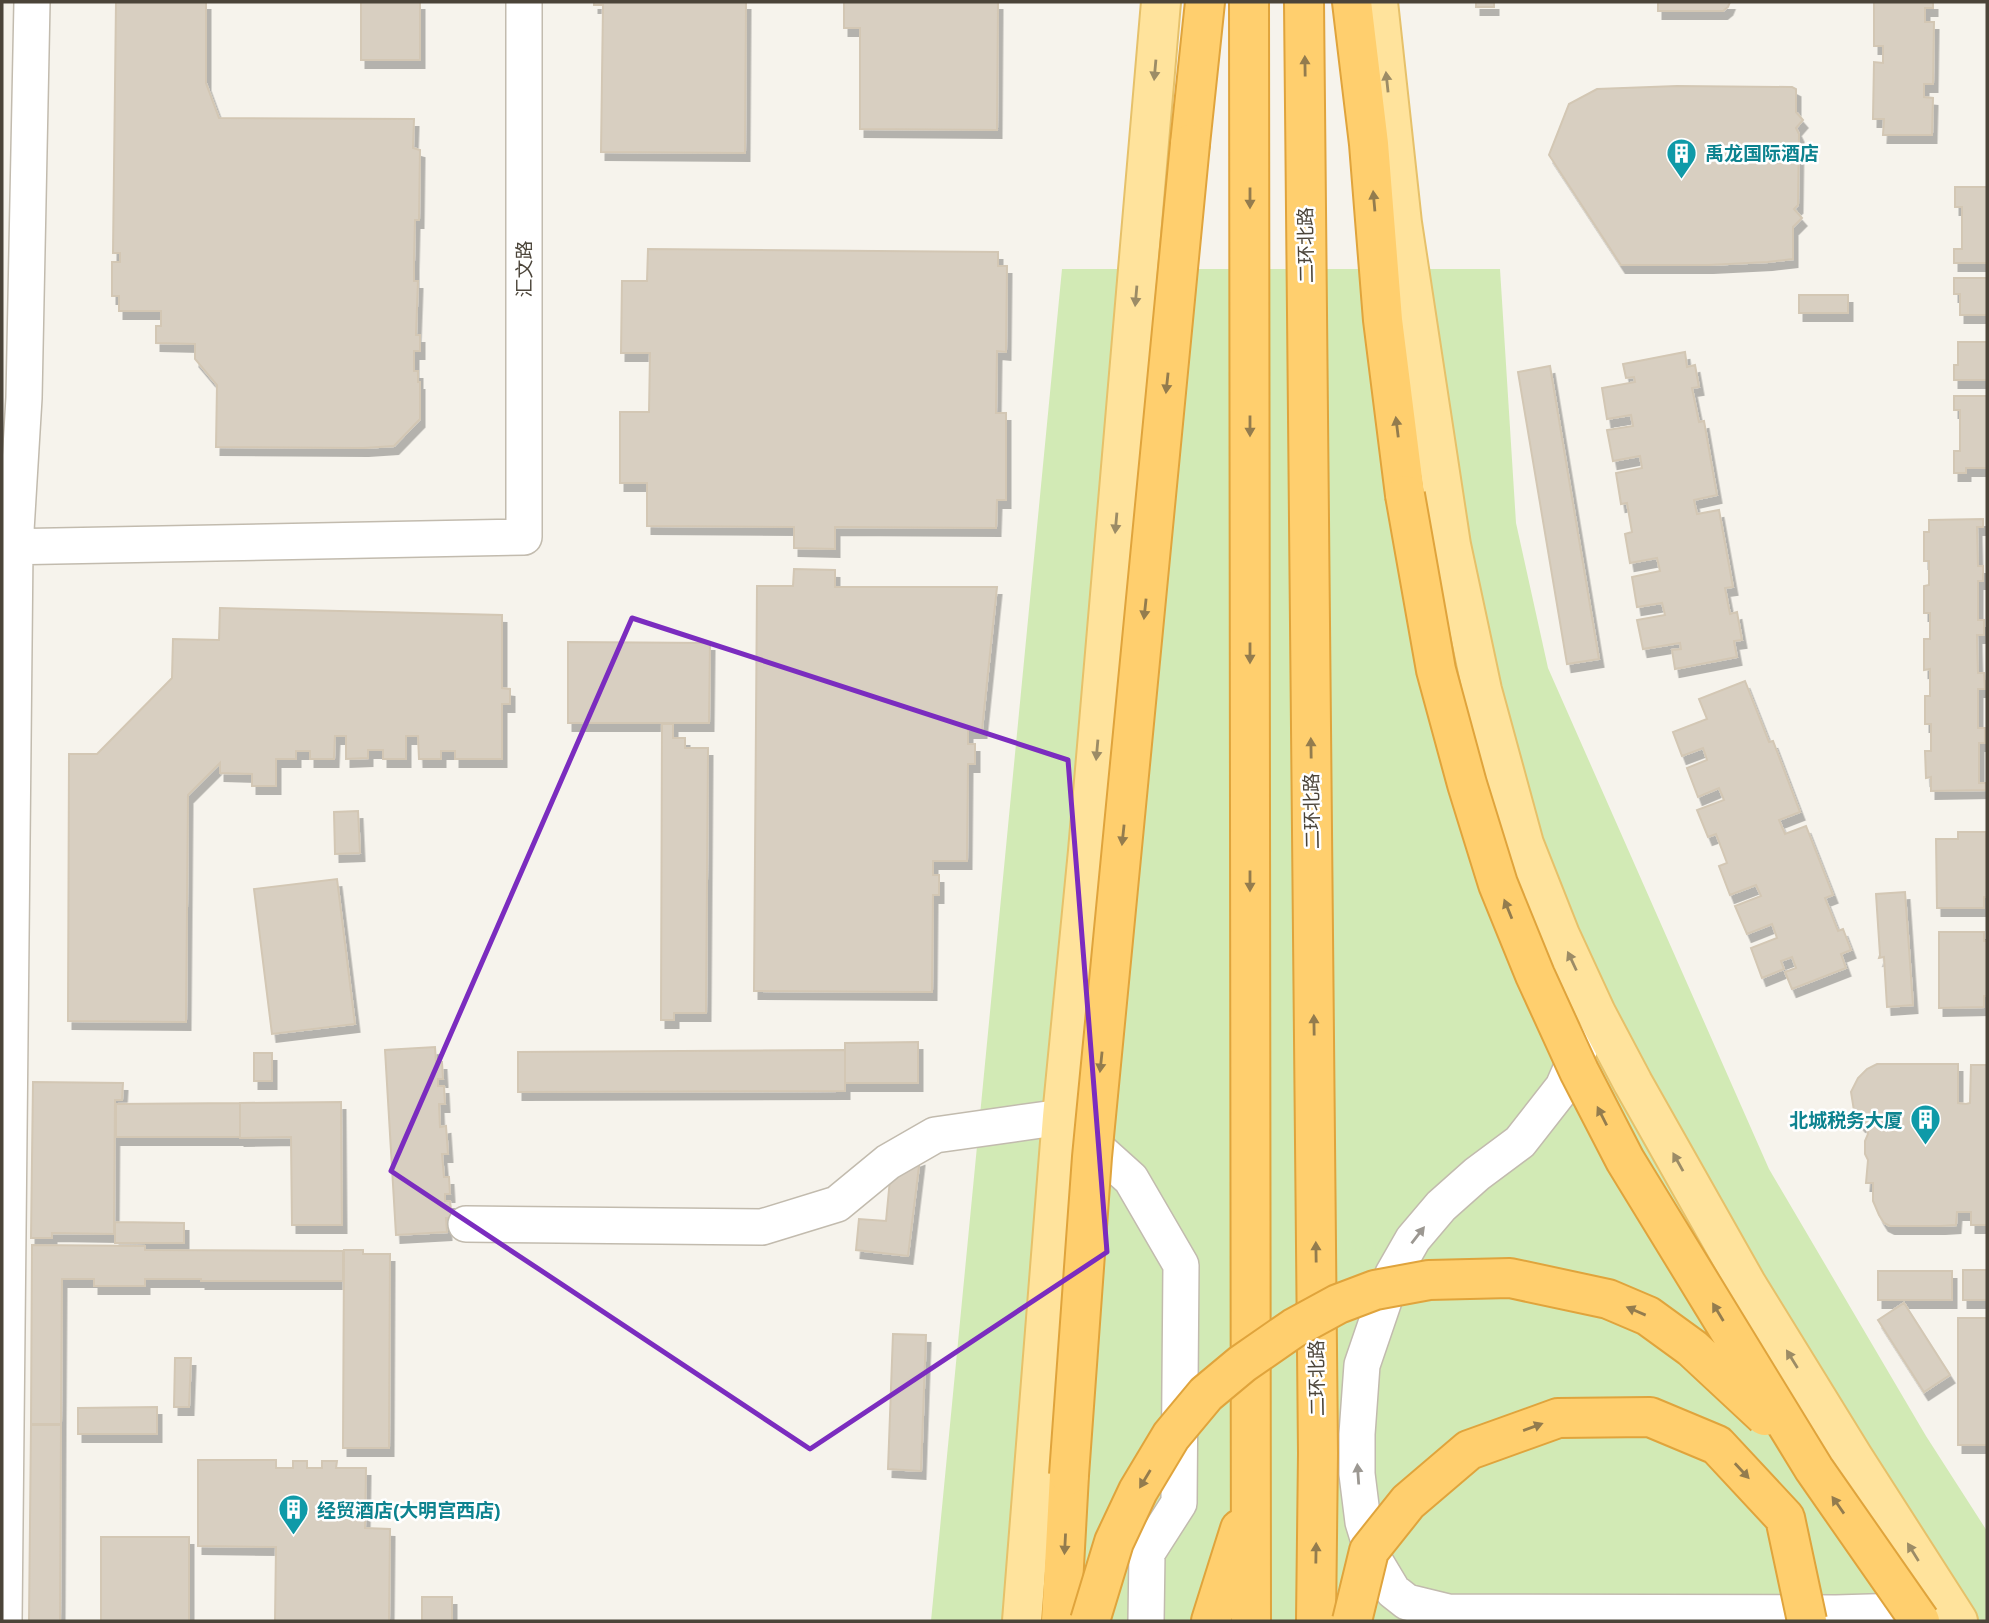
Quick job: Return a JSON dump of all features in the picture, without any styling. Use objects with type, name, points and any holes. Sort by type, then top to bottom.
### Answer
[{"type":"highway","points":[[1061,1621],[1092,1157],[1205,2]]},
{"type":"highway","points":[[1249,2],[1251,1621]]},
{"type":"highway","name":"二环北路","points":[[1304,2],[1317,1425],[1316,1621]]},
{"type":"highway","points":[[1352,2],[1369,144],[1383,320],[1405,495],[1436,670],[1467,785],[1498,884],[1535,975],[1579,1071],[1625,1160],[1814,1469]]},
{"type":"highway","points":[[1090,1621],[1114,1542],[1138,1491],[1171,1436],[1206,1394],[1242,1364],[1294,1328],[1338,1304],[1375,1290],[1429,1280],[1510,1278],[1608,1299],[1648,1316],[1692,1348],[1766,1418],[1814,1469],[1942,1617]]},
{"type":"highway","points":[[1352,1621],[1369,1551],[1408,1502],[1469,1450],[1558,1418],[1650,1417],[1717,1445],[1785,1518],[1807,1621]]},
{"type":"highway","points":[[1211,1621],[1251,1493]]},
{"type":"main road","points":[[1022,1621],[1062,1117],[1088,851],[1161,2]]},
{"type":"main road","points":[[1378,2],[1402,223],[1451,545],[1482,690],[1524,844],[1560,935],[1596,1013],[1633,1083],[1747,1285],[1942,1617]]},
{"type":"street","points":[[4,1621],[9,547],[24,398],[32,2]]},
{"type":"street","name":"汇文路","points":[[9,547],[524,537],[524,2]]},
{"type":"street","points":[[1596,1013],[1563,1087],[1520,1142],[1441,1206],[1413,1240],[1393,1274],[1363,1365],[1357,1434],[1357,1474],[1363,1522],[1375,1560],[1407,1612],[1836,1613],[1942,1617]]},
{"type":"street","points":[[466,1224],[762,1227],[837,1205],[888,1162],[935,1135],[1062,1117],[1131,1178],[1181,1265],[1179,1503],[1147,1553],[1146,1621]]},
{"type":"highlighted area","points":[[632,618],[1068,760],[1107,1252],[810,1449],[391,1171]]},
{"type":"green space","points":[[1062,269],[1500,269],[1516,523],[1548,668],[1769,1169],[1926,1436],[1987,1531],[1987,1621],[931,1621]]},
{"type":"building","points":[[116,2],[206,2],[206,83],[219,118],[414,119],[413,148],[420,150],[419,220],[415,220],[414,281],[418,281],[416,335],[420,335],[420,351],[414,351],[414,371],[418,371],[420,382],[420,419],[394,446],[216,447],[217,385],[195,359],[195,344],[156,343],[156,326],[161,326],[161,311],[119,311],[119,296],[112,296],[112,262],[120,262],[120,253],[113,253]]},
{"type":"building","points":[[361,2],[420,2],[420,60],[361,60]]},
{"type":"building","points":[[594,2],[746,2],[745,153],[601,152],[603,5],[594,5]]},
{"type":"building","points":[[844,2],[998,2],[997,130],[860,129],[860,28],[844,28]]},
{"type":"building","points":[[1476,2],[1494,2],[1494,7],[1476,7]]},
{"type":"building","points":[[1658,2],[1730,2],[1723,11],[1658,11]]},
{"type":"building","points":[[1874,2],[1933,2],[1933,8],[1925,8],[1925,22],[1934,22],[1933,84],[1924,84],[1924,97],[1933,98],[1932,135],[1883,135],[1884,119],[1873,119],[1874,62],[1883,63],[1883,46],[1874,46]]},
{"type":"building","name":"禹龙国际酒店","points":[[1677,86],[1796,89],[1796,112],[1803,120],[1796,128],[1799,134],[1798,205],[1794,209],[1802,218],[1793,227],[1793,259],[1709,265],[1621,265],[1549,155],[1569,104],[1597,89]]},
{"type":"building","points":[[1955,187],[1987,187],[1987,263],[1954,263],[1954,249],[1962,249],[1962,207],[1955,207]]},
{"type":"building","points":[[648,249],[998,252],[998,266],[1007,266],[1006,352],[997,351],[996,413],[1006,413],[1006,500],[997,500],[996,528],[835,527],[835,549],[794,548],[794,527],[647,526],[647,483],[620,483],[620,412],[649,412],[650,353],[621,353],[622,281],[647,281]]},
{"type":"building","points":[[1954,278],[1987,278],[1987,315],[1960,315],[1960,294],[1954,294]]},
{"type":"building","points":[[1799,295],[1848,295],[1848,313],[1799,313]]},
{"type":"building","points":[[1958,342],[1987,342],[1987,380],[1954,380],[1954,365],[1958,365]]},
{"type":"building","points":[[1685,352],[1687,367],[1695,365],[1699,387],[1692,388],[1699,422],[1704,421],[1717,495],[1694,500],[1697,514],[1719,510],[1733,587],[1725,588],[1730,614],[1737,612],[1742,640],[1734,641],[1737,657],[1675,669],[1672,650],[1681,649],[1680,643],[1643,649],[1637,620],[1665,615],[1662,603],[1637,607],[1632,577],[1660,571],[1657,558],[1630,563],[1625,534],[1632,532],[1627,503],[1621,504],[1616,473],[1642,468],[1640,456],[1613,461],[1607,430],[1633,426],[1631,415],[1607,419],[1602,388],[1635,382],[1634,377],[1626,378],[1623,364]]},
{"type":"building","points":[[1550,366],[1599,659],[1567,664],[1518,372]]},
{"type":"building","points":[[1954,396],[1987,396],[1987,468],[1966,468],[1966,473],[1954,473],[1954,451],[1960,451],[1960,410],[1954,410]]},
{"type":"building","points":[[1983,519],[1983,527],[1977,527],[1978,566],[1983,566],[1983,581],[1978,581],[1978,620],[1984,620],[1984,635],[1977,635],[1978,673],[1984,673],[1985,689],[1978,689],[1978,728],[1985,728],[1985,743],[1979,743],[1979,783],[1986,783],[1986,790],[1931,791],[1931,777],[1926,778],[1925,751],[1931,751],[1931,724],[1925,724],[1925,696],[1930,696],[1930,669],[1924,670],[1924,639],[1930,639],[1930,613],[1924,613],[1924,586],[1929,585],[1929,561],[1924,561],[1924,532],[1929,532],[1929,520]]},
{"type":"building","points":[[794,569],[835,570],[835,587],[997,587],[982,730],[968,730],[968,744],[975,744],[975,764],[968,764],[967,861],[933,861],[933,875],[939,875],[939,895],[933,895],[932,992],[754,991],[757,586],[793,586]]},
{"type":"building","points":[[220,608],[502,615],[502,688],[510,689],[510,704],[502,704],[502,759],[455,759],[455,751],[441,751],[441,759],[419,759],[418,736],[406,736],[406,759],[383,759],[383,750],[368,750],[368,758],[346,759],[346,736],[335,736],[334,759],[310,759],[310,751],[296,751],[296,759],[276,759],[276,786],[252,786],[252,774],[220,773],[220,763],[188,795],[186,1022],[68,1021],[69,754],[97,754],[172,678],[173,639],[219,640]]},
{"type":"building","points":[[568,642],[710,643],[709,723],[568,723]]},
{"type":"building","points":[[1745,681],[1769,742],[1773,741],[1800,812],[1779,820],[1785,834],[1806,826],[1833,895],[1825,898],[1838,931],[1843,929],[1851,950],[1841,954],[1846,968],[1792,989],[1785,972],[1796,968],[1792,957],[1781,961],[1784,969],[1762,978],[1751,948],[1777,938],[1772,924],[1747,934],[1735,906],[1761,896],[1756,885],[1730,895],[1719,866],[1727,863],[1716,834],[1708,837],[1697,810],[1724,800],[1719,788],[1698,797],[1687,768],[1707,760],[1703,748],[1682,756],[1673,732],[1707,719],[1699,699]]},
{"type":"building","points":[[662,724],[673,724],[673,738],[685,738],[685,748],[708,748],[706,1013],[674,1013],[674,1020],[661,1020]]},
{"type":"building","points":[[358,811],[360,853],[335,854],[334,812]]},
{"type":"building","points":[[1958,832],[1986,832],[1987,897],[1984,897],[1984,908],[1937,908],[1936,839],[1958,839]]},
{"type":"building","points":[[337,879],[355,1024],[272,1034],[254,889]]},
{"type":"building","points":[[1905,892],[1913,1005],[1887,1007],[1884,957],[1879,958],[1876,894]]},
{"type":"building","points":[[1939,932],[1984,932],[1984,941],[1987,941],[1987,996],[1984,996],[1984,1007],[1939,1008]]},
{"type":"building","points":[[918,1042],[918,1083],[845,1083],[845,1043]]},
{"type":"building","points":[[435,1047],[436,1062],[442,1062],[443,1079],[438,1079],[438,1086],[444,1086],[445,1104],[439,1104],[440,1127],[446,1126],[448,1154],[442,1154],[444,1177],[449,1177],[450,1194],[445,1194],[445,1201],[450,1201],[452,1218],[446,1218],[447,1232],[396,1235],[385,1050]]},
{"type":"building","points":[[845,1050],[845,1091],[518,1092],[518,1052]]},
{"type":"building","points":[[254,1053],[272,1053],[272,1081],[254,1081]]},
{"type":"building","name":"北城税务大厦","points":[[1877,1064],[1958,1064],[1958,1103],[1966,1104],[1970,1103],[1971,1065],[1987,1065],[1987,1225],[1971,1225],[1971,1212],[1957,1212],[1956,1225],[1890,1226],[1884,1223],[1873,1201],[1873,1183],[1866,1183],[1867,1126],[1855,1117],[1851,1092],[1858,1078]]},
{"type":"building","points":[[33,1082],[123,1083],[122,1100],[115,1100],[114,1234],[52,1233],[52,1238],[31,1238]]},
{"type":"building","points":[[341,1102],[342,1225],[292,1225],[291,1137],[240,1138],[240,1103]]},
{"type":"building","points":[[240,1103],[240,1137],[116,1137],[116,1104]]},
{"type":"building","points":[[920,1158],[908,1256],[856,1250],[859,1219],[886,1221],[891,1169]]},
{"type":"building","points":[[115,1222],[184,1223],[184,1243],[115,1243]]},
{"type":"building","points":[[32,1245],[145,1246],[145,1250],[343,1251],[343,1281],[145,1279],[145,1286],[94,1286],[94,1279],[62,1279],[61,1424],[31,1424]]},
{"type":"building","points":[[344,1250],[363,1250],[363,1254],[390,1254],[389,1448],[343,1448]]},
{"type":"building","points":[[1963,1270],[1987,1270],[1987,1300],[1963,1300]]},
{"type":"building","points":[[1878,1271],[1952,1271],[1952,1300],[1878,1300]]},
{"type":"building","points":[[1904,1303],[1950,1375],[1924,1392],[1878,1320]]},
{"type":"building","points":[[1958,1318],[1987,1318],[1987,1445],[1958,1445]]},
{"type":"building","points":[[893,1334],[926,1335],[921,1471],[888,1469]]},
{"type":"building","points":[[175,1358],[191,1358],[189,1407],[174,1407]]},
{"type":"building","points":[[157,1407],[157,1434],[78,1434],[78,1408]]},
{"type":"building","points":[[31,1425],[61,1425],[60,1621],[29,1621]]},
{"type":"building","name":"经贸酒店(大明宫西店)","points":[[198,1460],[276,1460],[276,1468],[293,1468],[293,1461],[307,1461],[307,1468],[322,1468],[322,1461],[337,1461],[336,1468],[366,1468],[365,1528],[390,1529],[389,1621],[275,1621],[276,1547],[198,1546]]},
{"type":"building","points":[[101,1537],[189,1537],[189,1621],[101,1621]]},
{"type":"building","points":[[422,1597],[452,1597],[452,1621],[422,1621]]},
{"type":"place","name":"禹龙国际酒店","points":[[1682,180]]},
{"type":"place","name":"北城税务大厦","points":[[1926,1147]]},
{"type":"place","name":"经贸酒店(大明宫西店)","points":[[294,1537]]}]
